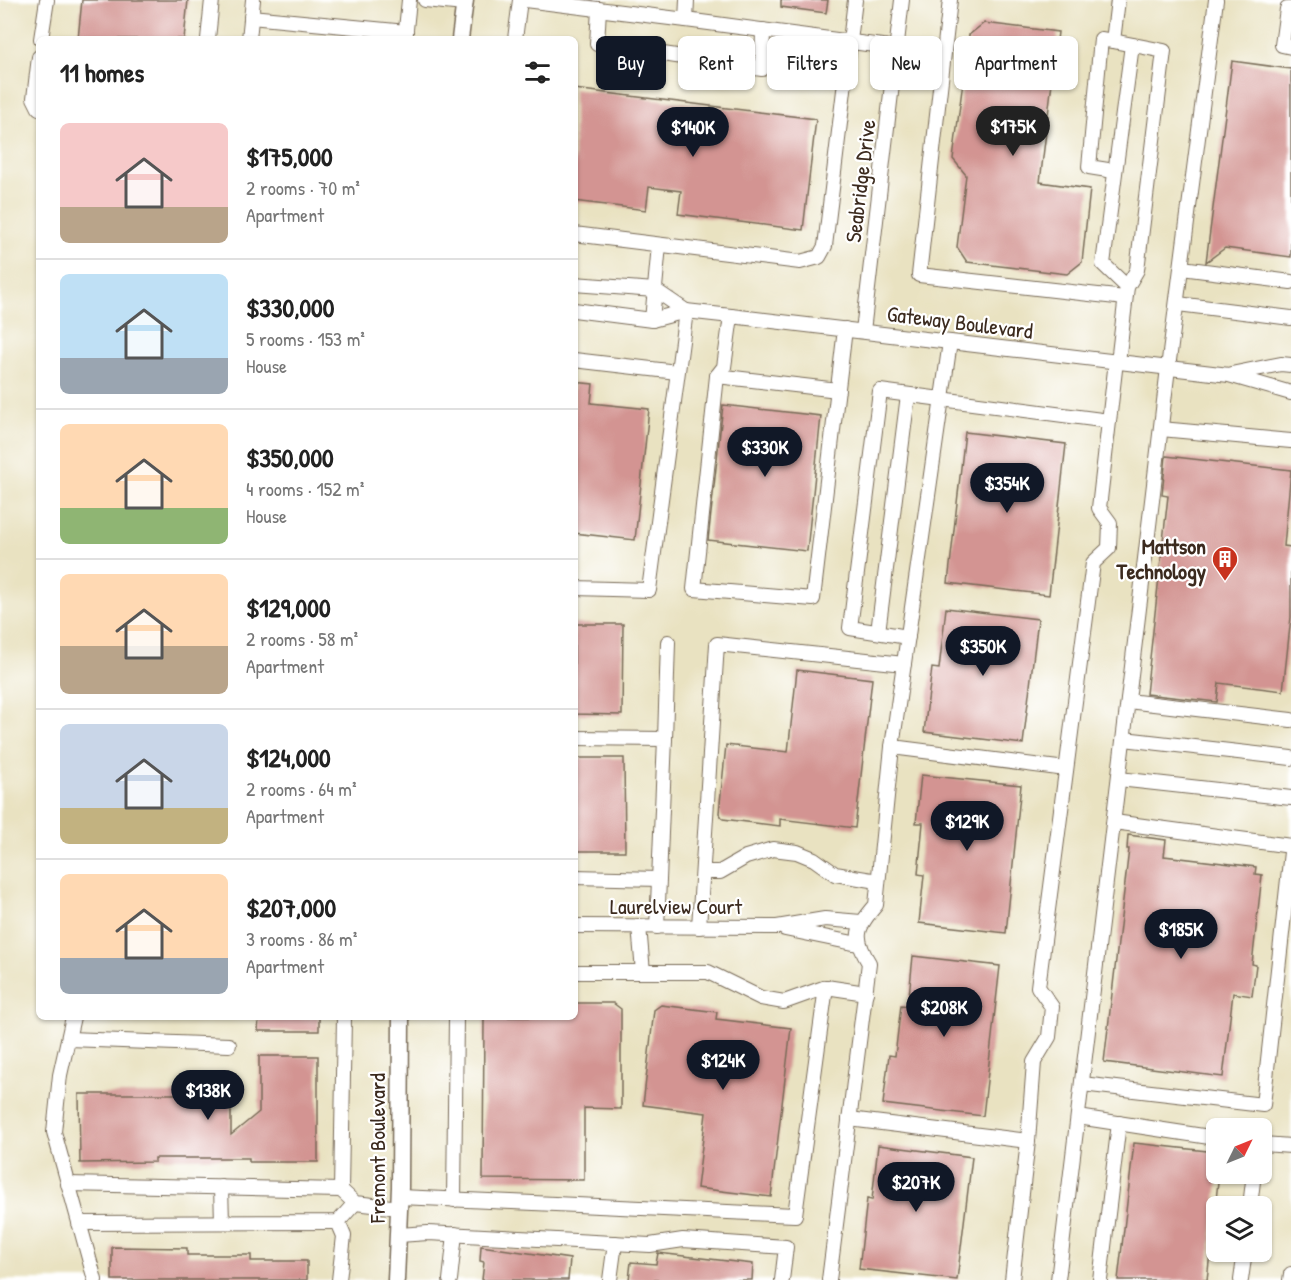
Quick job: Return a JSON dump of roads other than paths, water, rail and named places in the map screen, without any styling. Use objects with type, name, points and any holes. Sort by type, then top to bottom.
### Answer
[{"type":"main road","points":[[460,36],[464,2]]},
{"type":"main road","name":"Fremont Boulevard","points":[[396,1280],[400,1203],[400,1020]]},
{"type":"street","points":[[41,36],[46,0]]},
{"type":"street","points":[[208,36],[212,0]]},
{"type":"street","points":[[249,36],[253,0]]},
{"type":"street","points":[[251,17],[405,35],[409,0]]},
{"type":"street","points":[[425,0],[464,2]]},
{"type":"street","points":[[515,36],[520,0]]},
{"type":"street","points":[[525,0],[811,36]]},
{"type":"street","points":[[686,20],[687,0]]},
{"type":"street","points":[[851,36],[855,0]]},
{"type":"street","name":"Seabridge Drive","points":[[898,36],[902,0]]},
{"type":"street","points":[[950,0],[919,275],[1126,293]]},
{"type":"street","points":[[1113,41],[1118,0]]},
{"type":"street","points":[[1058,1280],[1168,368],[1216,0]]},
{"type":"street","points":[[599,9],[597,44],[762,69],[764,30]]},
{"type":"street","points":[[1291,9],[1287,9],[1282,45],[1291,47]]},
{"type":"street","points":[[1012,1280],[1028,1141],[1034,1062],[1049,1037],[1052,1007],[1038,987],[1093,563],[1108,548],[1110,523],[1099,508],[1126,293],[1137,270],[1164,51],[1101,39],[1089,167],[1114,171]]},
{"type":"street","points":[[1126,293],[1102,264],[1132,45]]},
{"type":"street","points":[[36,82],[34,98],[36,102]]},
{"type":"street","points":[[578,235],[800,262],[819,257],[825,246],[845,90]]},
{"type":"street","name":"Seabridge Drive","points":[[863,332],[892,90]]},
{"type":"street","points":[[652,320],[659,245]]},
{"type":"street","points":[[1182,268],[1291,282]]},
{"type":"street","name":"Gateway Boulevard","points":[[578,284],[655,290],[686,311]]},
{"type":"street","points":[[1178,304],[1291,318]]},
{"type":"street","name":"Gateway Boulevard","points":[[578,311],[652,320],[686,311],[845,329],[1229,375],[1291,393]]},
{"type":"street","points":[[578,588],[649,590],[686,311]]},
{"type":"street","points":[[730,316],[724,367],[717,376],[694,589],[813,600],[845,329]]},
{"type":"street","points":[[829,1280],[869,963],[858,944],[861,922],[876,905],[892,747],[950,342]]},
{"type":"street","points":[[578,360],[677,372]]},
{"type":"street","name":"Gateway Boulevard","points":[[1229,375],[1281,364],[1291,365]]},
{"type":"street","points":[[717,376],[838,390]]},
{"type":"street","points":[[908,637],[850,628],[880,392],[942,398],[1109,421]]},
{"type":"street","points":[[878,632],[908,394]]},
{"type":"street","points":[[1161,429],[1291,441]]},
{"type":"street","points":[[657,927],[668,642]]},
{"type":"street","points":[[699,927],[717,644],[904,664]]},
{"type":"street","points":[[1128,701],[1291,720]]},
{"type":"street","points":[[578,738],[665,739]]},
{"type":"street","points":[[1124,739],[1291,758]]},
{"type":"street","points":[[892,747],[1066,769]]},
{"type":"street","points":[[1119,779],[1291,798]]},
{"type":"street","points":[[1114,822],[1291,846]]},
{"type":"street","points":[[703,872],[720,872],[746,857],[773,849],[797,852],[814,859],[835,874],[878,881]]},
{"type":"street","points":[[1082,1084],[1263,1104],[1291,852]]},
{"type":"street","points":[[578,877],[659,879]]},
{"type":"street","points":[[777,927],[825,919],[861,922]]},
{"type":"street","name":"Laurelview Court","points":[[578,926],[777,927]]},
{"type":"street","points":[[639,926],[643,972]]},
{"type":"street","points":[[777,927],[858,944]]},
{"type":"street","points":[[578,972],[708,972],[761,998],[784,1002],[826,987],[866,993]]},
{"type":"street","points":[[1276,985],[1291,987]]},
{"type":"street","points":[[68,1184],[341,1190],[355,1203],[454,1200],[795,1215],[826,987]]},
{"type":"street","points":[[72,1020],[60,1074],[54,1132],[95,1280]]},
{"type":"street","points":[[341,1190],[344,1020]]},
{"type":"street","points":[[454,1200],[456,1020]]},
{"type":"street","points":[[69,1039],[229,1045]]},
{"type":"street","points":[[1078,1118],[1206,1136]]},
{"type":"street","points":[[849,1119],[1028,1141]]},
{"type":"street","points":[[1100,1280],[1119,1123]]},
{"type":"street","points":[[1272,1145],[1291,1146]]},
{"type":"street","points":[[221,1187],[222,1222]]},
{"type":"street","points":[[79,1223],[338,1222],[355,1203]]},
{"type":"street","points":[[338,1222],[344,1236],[339,1280]]},
{"type":"street","points":[[399,1235],[455,1234],[650,1245],[683,1240],[786,1248],[782,1280]]},
{"type":"street","points":[[450,1280],[455,1234]]},
{"type":"street","points":[[610,1280],[615,1243]]},
{"type":"street","points":[[1241,1280],[1243,1262]]},
{"type":"street","points":[[1290,1280],[1291,1274]]},
{"type":"place","name":"Mattson Technology","points":[[1225,582]]}]
